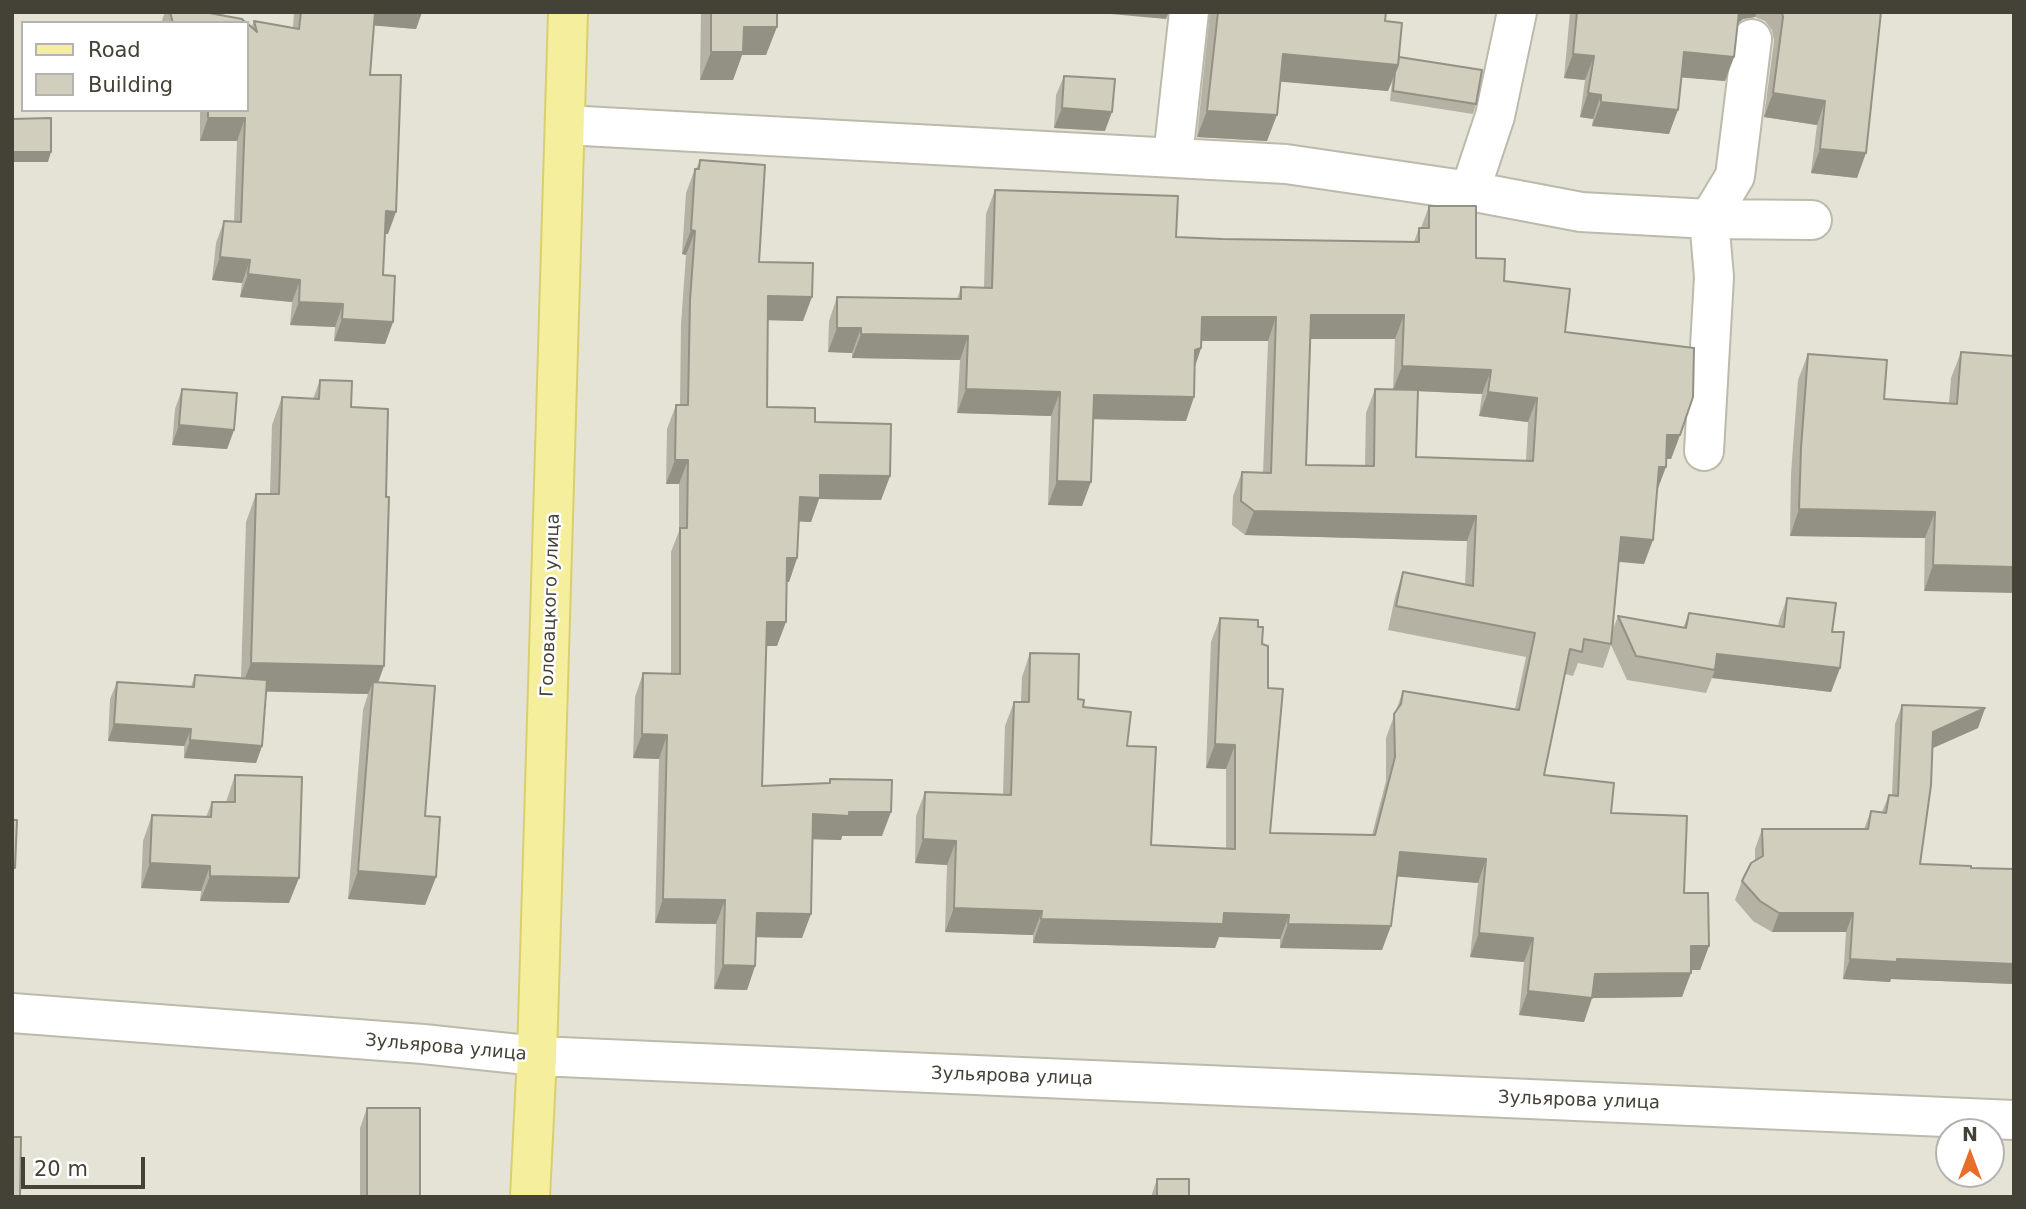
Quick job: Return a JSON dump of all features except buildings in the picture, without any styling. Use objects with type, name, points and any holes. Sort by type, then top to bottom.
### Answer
[{"type":"main road","name":"Головацкого улица","points":[[530,1197],[537,1056],[568,12]]},
{"type":"street","points":[[1173,157],[1189,12]]},
{"type":"street","points":[[1470,191],[1495,116],[1517,12]]},
{"type":"street","points":[[1704,451],[1714,277],[1709,219],[1735,176],[1752,39]]},
{"type":"street","points":[[565,125],[1286,164],[1470,191],[1581,212],[1709,219],[1812,220]]},
{"type":"street","name":"Зульярова улица","points":[[12,1013],[423,1044],[537,1056],[2014,1120]]},
{"type":"shaded area","points":[[12,12],[2014,12],[2014,1197],[12,1197]]}]
